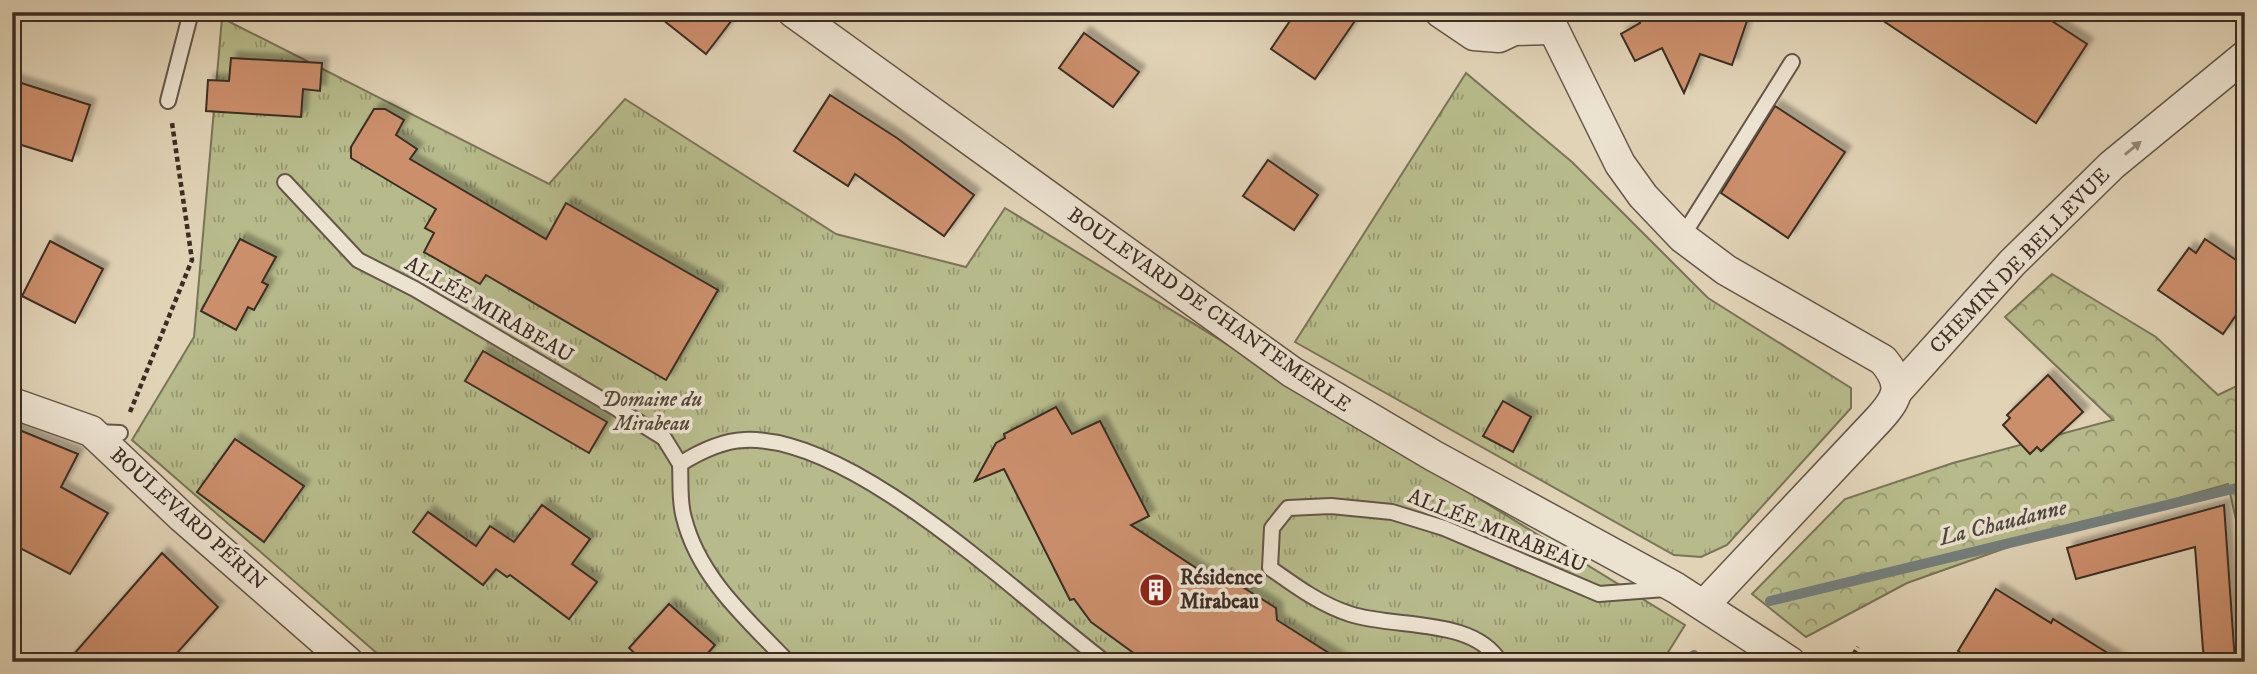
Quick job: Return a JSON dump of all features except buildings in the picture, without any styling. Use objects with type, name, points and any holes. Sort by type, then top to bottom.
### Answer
[{"type":"street","name":"BOULEVARD DE CHANTEMERLE","points":[[793,12],[1292,372],[1434,456],[1676,588],[1790,662]]},
{"type":"street","points":[[1440,12],[1474,35],[1499,37],[1536,21],[1619,164],[1682,237],[1726,270],[1872,352],[1891,369],[1898,390]]},
{"type":"street","name":"CHEMIN DE BELLEVUE","points":[[1878,420],[1893,403],[1898,390],[2012,263],[2112,165],[2245,56]]},
{"type":"street","points":[[1704,605],[1878,420],[1885,396],[1872,352]]},
{"type":"street","name":"BOULEVARD PÉRIN","points":[[12,403],[91,431],[182,517],[348,662]]},
{"type":"lane","points":[[168,101],[191,12]]},
{"type":"lane","points":[[1682,237],[1792,62]]},
{"type":"lane","name":"ALLÉE MIRABEAU","points":[[285,182],[358,260],[415,289],[664,438],[680,464]]},
{"type":"lane","points":[[91,431],[121,433]]},
{"type":"lane","points":[[788,662],[721,593],[697,552],[683,517],[680,464],[704,450],[744,440],[798,447],[861,477],[922,515],[1105,662]]},
{"type":"lane","name":"ALLÉE MIRABEAU","points":[[1500,662],[1491,646],[1459,631],[1414,627],[1349,614],[1300,589],[1270,568],[1272,528],[1288,508],[1331,506],[1392,512],[1444,528],[1599,594],[1676,588]]},
{"type":"path","points":[[121,433],[192,260],[168,101]]},
{"type":"path","points":[[1849,662],[1858,647]]},
{"type":"green space","name":"Domaine du Mirabeau","points":[[222,18],[549,184],[625,99],[836,234],[966,267],[1005,208],[1685,625],[1662,662],[387,662],[132,440],[194,337]]},
{"type":"green space","points":[[1466,73],[1572,162],[1708,298],[1851,388],[1851,408],[1727,545],[1701,557],[1674,555],[1295,342]]},
{"type":"green space","points":[[2052,274],[2156,337],[2218,395],[2245,382],[2245,560],[2228,484],[2017,544],[1907,583],[1806,637],[1752,594],[1845,499],[1953,463],[2113,420],[2005,317]]},
{"type":"waterway","name":"La Chaudanne","points":[[1770,601],[2245,486]]},
{"type":"waterway","name":"La Chaudanne","points":[[1689,662],[1694,655]]},
{"type":"place","name":"Résidence Mirabeau","points":[[1156,590]]}]
